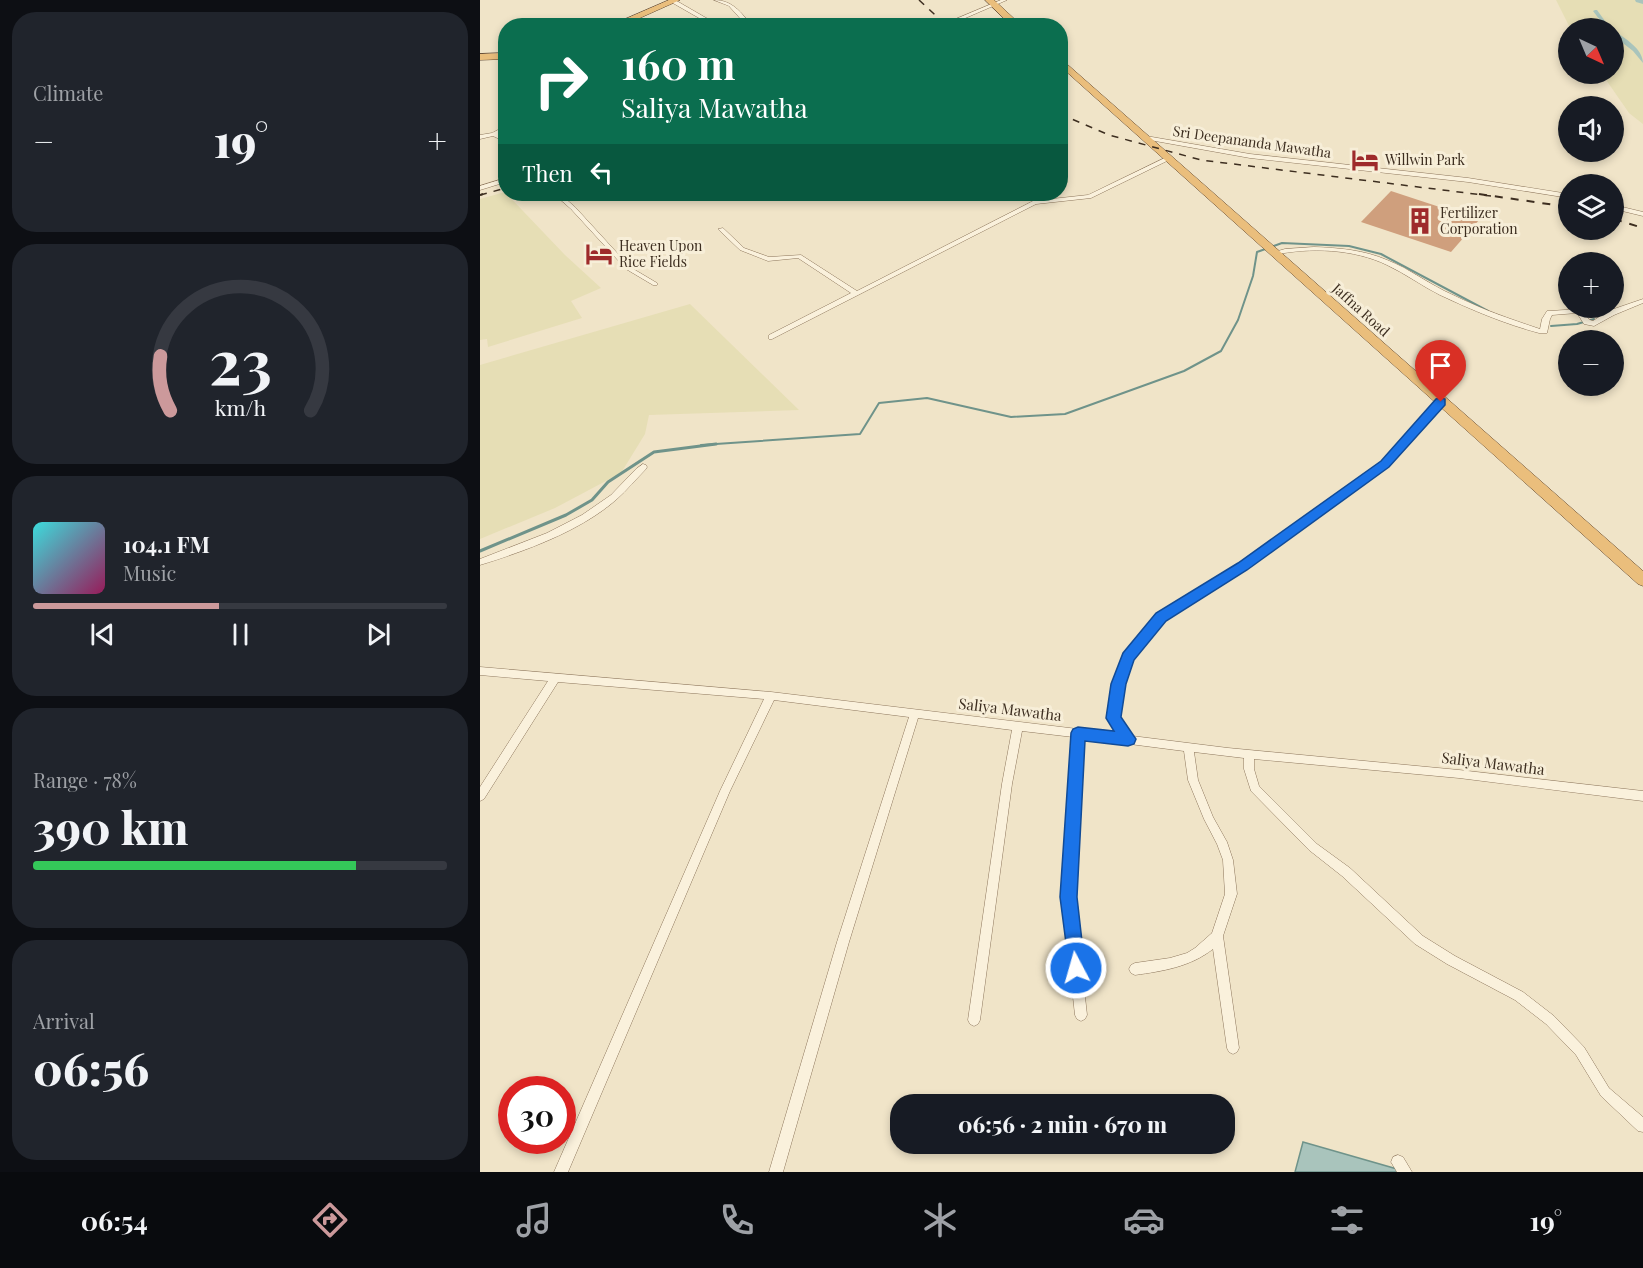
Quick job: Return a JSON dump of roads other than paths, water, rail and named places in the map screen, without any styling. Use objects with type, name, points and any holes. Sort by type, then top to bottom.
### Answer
[{"type":"highway","points":[[632,18],[675,0]]},
{"type":"highway","points":[[991,2],[1009,18]]},
{"type":"highway","points":[[480,57],[498,56]]},
{"type":"highway","name":"Jaffna Road","points":[[1068,68],[1643,580]]},
{"type":"street","points":[[675,0],[705,18]]},
{"type":"street","points":[[716,0],[731,5],[743,18]]},
{"type":"street","points":[[958,18],[991,2],[1005,0]]},
{"type":"street","points":[[480,137],[498,132]]},
{"type":"street","points":[[494,134],[498,136]]},
{"type":"street","name":"Sri Deepananda Mawatha","points":[[1146,138],[1250,156],[1468,180],[1558,194]]},
{"type":"street","points":[[1068,199],[1089,197],[1169,158]]},
{"type":"street","points":[[480,188],[498,182]]},
{"type":"street","points":[[565,201],[628,268],[655,284]]},
{"type":"street","points":[[772,337],[1035,202],[1046,201]]},
{"type":"street","points":[[1624,209],[1643,214]]},
{"type":"street","points":[[721,229],[742,249],[768,260],[799,256],[857,294]]},
{"type":"street","points":[[1271,249],[1348,252],[1383,260],[1450,297],[1494,317],[1539,331],[1544,331],[1546,319],[1550,313],[1579,312],[1586,320],[1594,324],[1611,313],[1643,301]]},
{"type":"street","points":[[1128,739],[1114,718],[1118,684],[1128,657],[1161,617],[1243,567],[1385,464],[1441,402]]},
{"type":"street","points":[[480,562],[569,525],[613,498],[643,467]]},
{"type":"street","name":"Saliya Mawatha","points":[[480,671],[771,696],[1188,747],[1459,774],[1643,796]]},
{"type":"street","points":[[480,796],[555,678]]},
{"type":"street","points":[[561,1172],[725,791],[771,696]]},
{"type":"street","points":[[776,1172],[843,942],[915,713]]},
{"type":"street","points":[[974,1020],[1007,784],[1018,726]]},
{"type":"street","points":[[1078,733],[1068,897],[1081,1015]]},
{"type":"street","points":[[1188,747],[1193,780],[1228,860],[1231,894],[1220,921],[1217,936],[1233,1048]]},
{"type":"street","points":[[1249,753],[1248,769],[1255,788],[1306,840],[1346,872],[1419,940],[1451,960],[1519,996],[1550,1020],[1580,1051],[1605,1092],[1643,1126]]},
{"type":"street","points":[[1135,969],[1183,962],[1208,948],[1217,936]]},
{"type":"water","points":[[1303,1142],[1397,1169],[1400,1172],[1295,1172]]},
{"type":"waterway","points":[[1639,0],[1643,1]]},
{"type":"waterway","points":[[1595,11],[1600,18]]},
{"type":"waterway","points":[[1624,41],[1635,50],[1643,61]]},
{"type":"waterway","points":[[701,445],[860,434],[879,403],[927,398],[1011,417],[1065,414],[1184,371],[1221,351],[1238,320],[1253,276],[1257,252],[1282,243],[1349,246],[1381,254],[1488,311]]},
{"type":"waterway","points":[[1551,326],[1577,324],[1594,319]]},
{"type":"waterway","points":[[480,551],[566,515],[592,500],[608,482],[654,452],[716,444]]},
{"type":"railway","points":[[919,0],[938,18]]},
{"type":"railway","points":[[1068,117],[1109,135],[1201,160],[1491,196]]},
{"type":"railway","points":[[480,195],[498,190]]},
{"type":"railway","points":[[1479,194],[1558,205]]},
{"type":"railway","points":[[1624,222],[1643,228]]},
{"type":"place","name":"Willwin Park","points":[[1365,160]]},
{"type":"place","name":"Fertilizer Corporation","points":[[1420,221]]},
{"type":"place","name":"Heaven Upon Rice Fields","points":[[599,254]]}]
